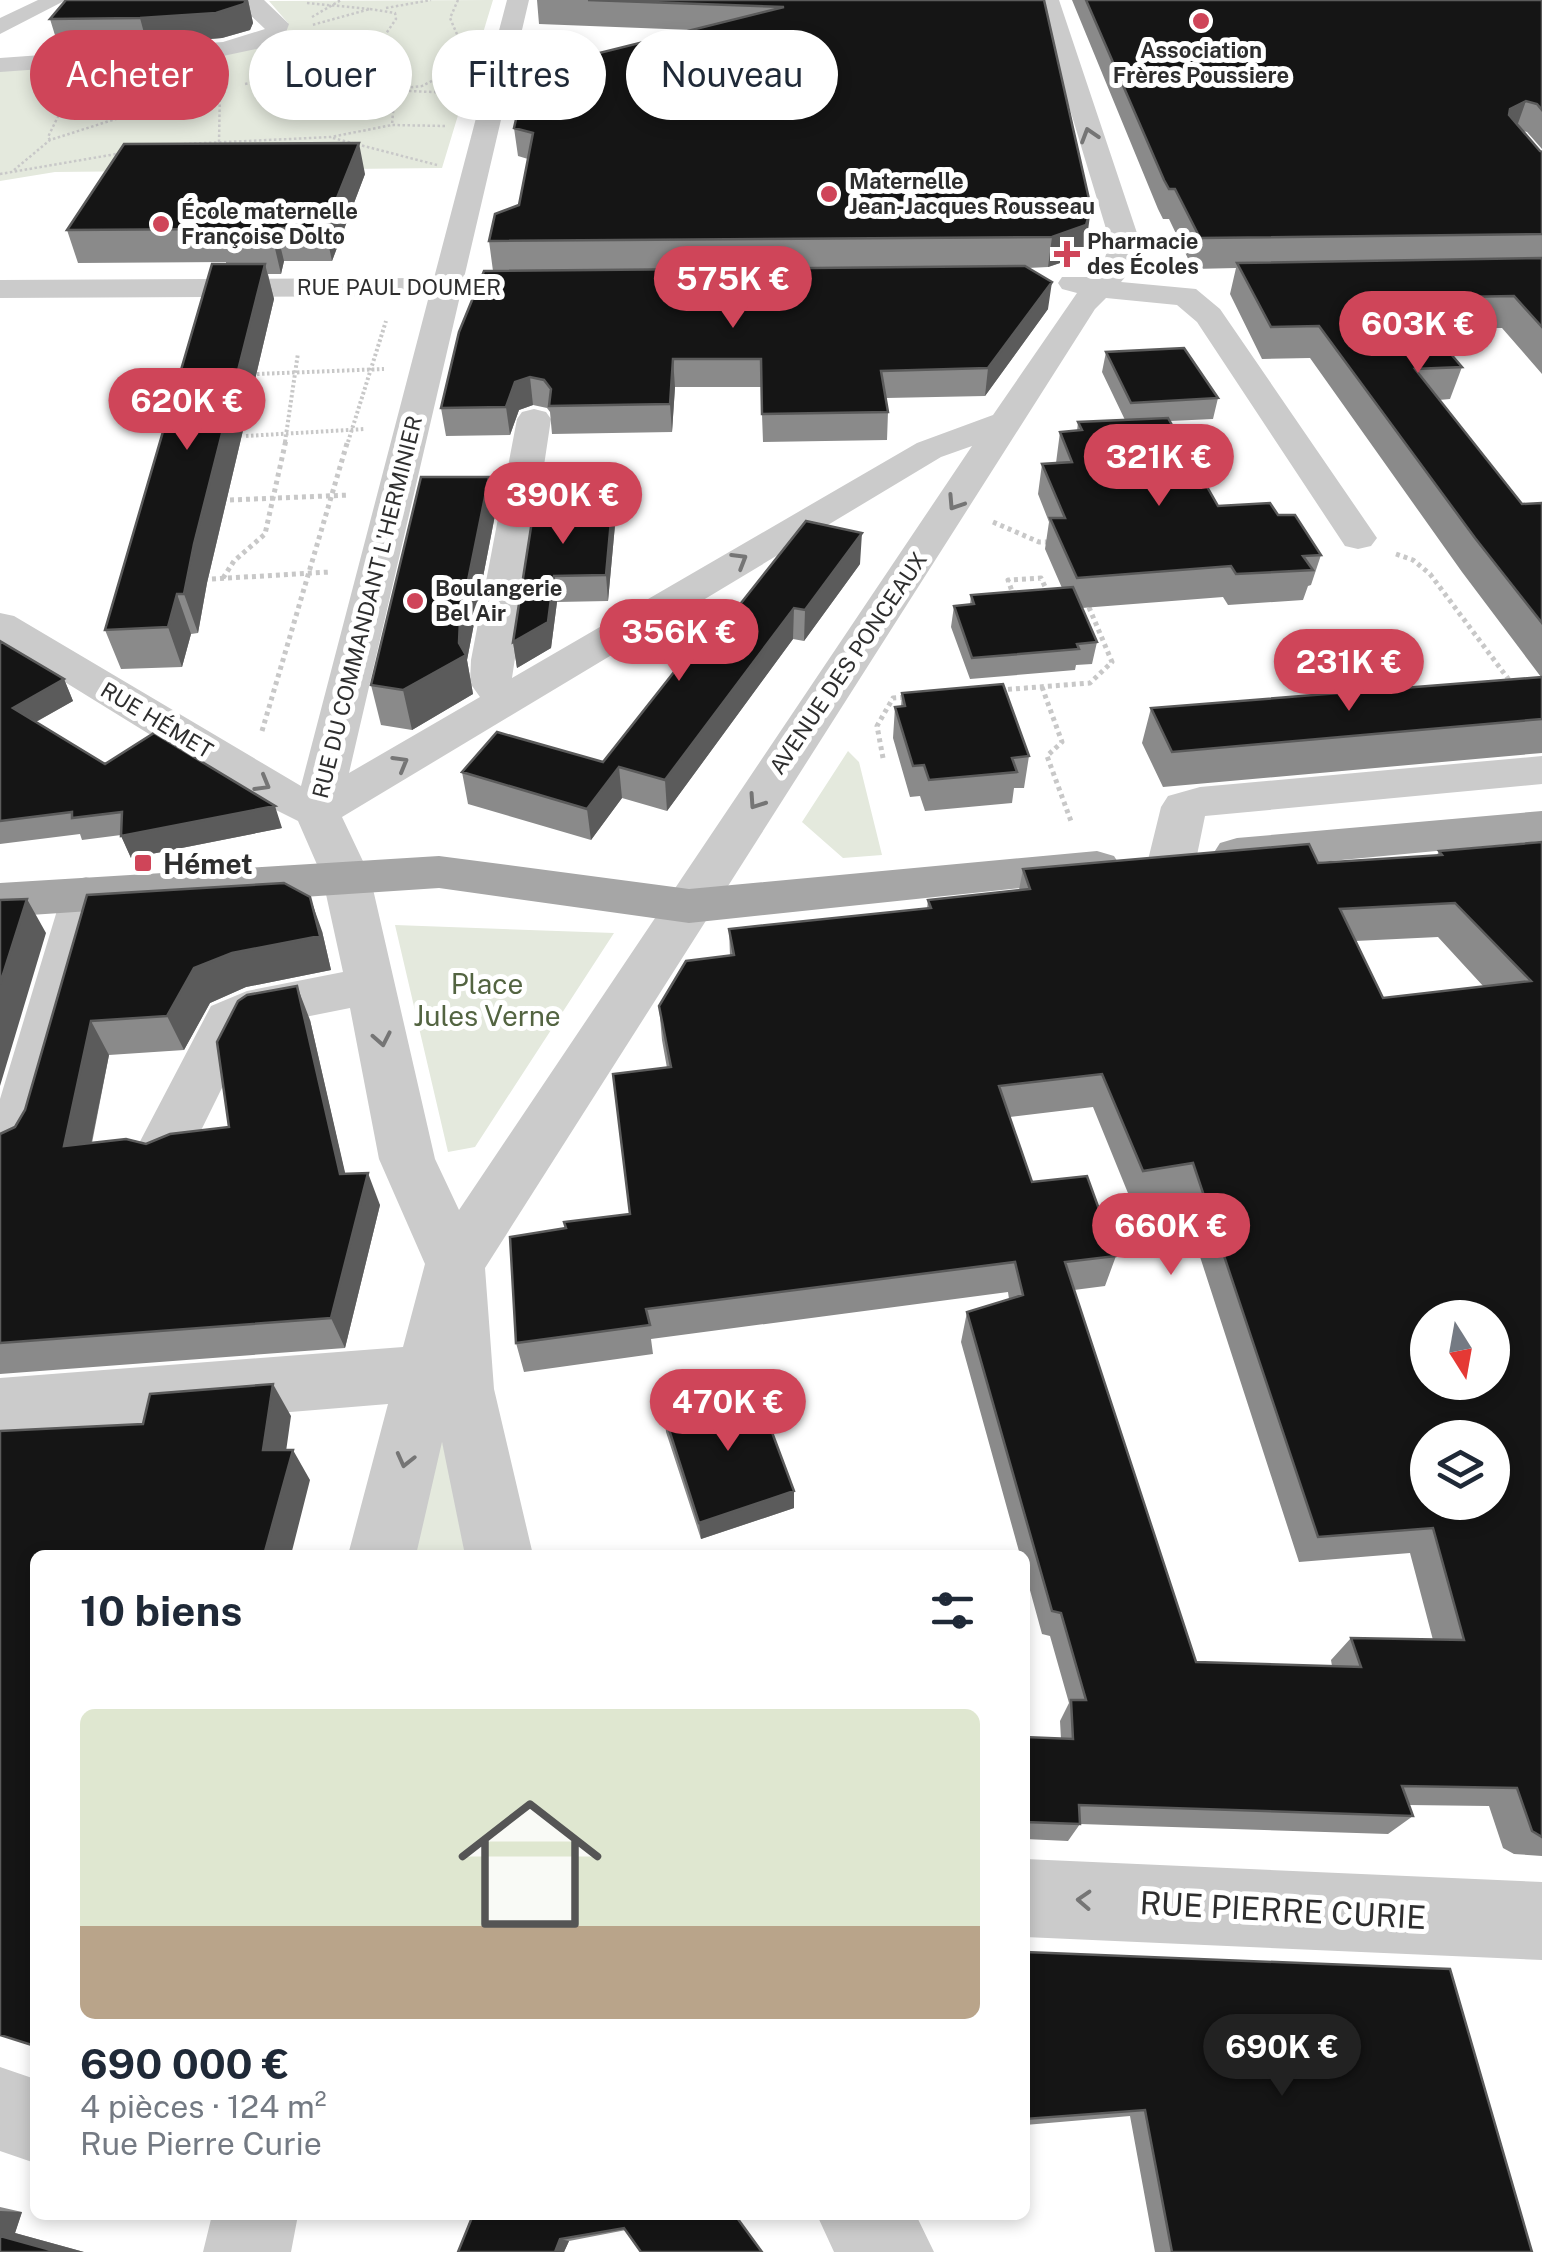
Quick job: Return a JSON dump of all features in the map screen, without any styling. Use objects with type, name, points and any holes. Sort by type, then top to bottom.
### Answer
[{"type":"main road","points":[[0,900],[439,872],[688,906],[1542,826]]},
{"type":"street","points":[[0,27],[54,0]]},
{"type":"street","points":[[0,66],[91,61],[126,52],[224,49],[253,44],[276,32],[278,24],[252,4],[254,0]]},
{"type":"street","name":"RUE DU COMMANDANT L'HERMINIER","points":[[511,30],[518,0]]},
{"type":"street","points":[[1048,0],[1100,174],[1121,223],[1125,242],[1115,283]]},
{"type":"street","name":"RUE DU COMMANDANT L'HERMINIER","points":[[455,1264],[407,1159],[346,876],[316,812],[489,120]]},
{"type":"street","points":[[1038,280],[1202,289],[1210,316],[1358,538]]},
{"type":"street","name":"AVENUE DES PONCEAUX","points":[[383,1550],[455,1264],[1009,421],[1115,283]]},
{"type":"street","name":"RUE PAUL DOUMER","points":[[0,290],[443,296],[516,286]]},
{"type":"street","points":[[506,700],[492,683],[492,660],[534,419]]},
{"type":"street","points":[[316,812],[929,450],[1009,421]]},
{"type":"street","name":"RUE HÉMET","points":[[0,626],[272,790],[316,812]]},
{"type":"street","points":[[1172,860],[1184,808],[1200,802],[1542,770]]},
{"type":"street","points":[[0,1151],[15,1141],[86,894]]},
{"type":"street","points":[[163,1151],[229,1020],[247,1010],[371,985]]},
{"type":"street","points":[[455,1264],[463,1389],[498,1550]]},
{"type":"street","points":[[0,1407],[427,1373]]},
{"type":"street","name":"RUE PIERRE CURIE","points":[[1030,1898],[1542,1921]]},
{"type":"street","points":[[0,2109],[30,2118]]},
{"type":"street","points":[[247,2252],[254,2220]]},
{"type":"street","points":[[864,2220],[890,2252]]},
{"type":"path","points":[[304,22],[340,0]]},
{"type":"path","points":[[297,29],[370,8],[431,0]]},
{"type":"path","points":[[412,87],[459,67],[465,46],[450,18],[458,0]]},
{"type":"path","points":[[293,3],[334,3],[395,13],[396,19],[388,30]]},
{"type":"path","points":[[12,172],[50,140],[112,120]]},
{"type":"path","points":[[219,120],[219,143]]},
{"type":"path","points":[[392,120],[392,125]]},
{"type":"path","points":[[170,146],[331,138],[392,125],[455,126]]},
{"type":"path","points":[[331,138],[476,173]]},
{"type":"path","points":[[0,174],[136,151]]},
{"type":"path","points":[[272,790],[285,743],[262,733],[306,573],[391,305],[443,296]]},
{"type":"path","points":[[223,578],[234,561],[265,534],[288,433],[298,353]]},
{"type":"path","points":[[256,374],[426,367]]},
{"type":"path","points":[[246,436],[412,426]]},
{"type":"path","points":[[230,500],[396,492]]},
{"type":"path","points":[[987,513],[993,522],[1039,542],[1056,542]]},
{"type":"path","points":[[1358,538],[1413,560],[1430,574],[1515,688]]},
{"type":"path","points":[[212,578],[377,569]]},
{"type":"path","points":[[1015,600],[1008,580],[1041,578],[1050,597],[1033,598]]},
{"type":"path","points":[[986,691],[1090,683],[1112,662],[1088,605],[1069,601]]},
{"type":"path","points":[[1042,686],[1062,742],[1047,756],[1088,868]]},
{"type":"path","points":[[883,758],[874,725],[893,698],[912,696]]},
{"type":"path","points":[[868,716],[880,720]]},
{"type":"green space","points":[[493,0],[484,30],[432,30],[432,120],[457,120],[442,168],[55,172],[0,181],[0,68],[30,67],[30,120],[229,120],[229,47],[249,39],[249,120],[412,120],[412,30],[271,30],[288,23],[269,1]]},
{"type":"green space","points":[[848,751],[859,762],[882,855],[843,858],[802,822]]},
{"type":"green space","name":"Place Jules Verne","points":[[395,925],[614,933],[475,1147],[448,1152]]},
{"type":"green space","points":[[440,1432],[468,1550],[395,1550]]},
{"type":"building","points":[[66,0],[246,0],[216,13],[50,19]]},
{"type":"building","points":[[588,0],[1044,0],[1091,208],[1086,225],[1052,237],[489,241],[495,214],[519,205],[533,133],[514,128],[516,120],[606,120],[606,51],[626,46],[626,120],[838,120],[838,30],[692,30],[784,7]]},
{"type":"building","points":[[1086,0],[1542,0],[1542,110],[1526,101],[1510,109],[1509,115],[1542,152],[1542,234],[1200,238],[1175,189],[1169,189],[1164,180]]},
{"type":"building","points":[[359,143],[325,228],[276,228],[273,240],[220,241],[223,229],[67,230],[124,144]]},
{"type":"building","points":[[1542,258],[1542,327],[1514,296],[1403,298],[1462,367],[1415,369],[1522,504],[1542,503],[1542,623],[1319,326],[1271,327],[1237,263]]},
{"type":"building","points":[[212,264],[265,264],[184,594],[177,594],[168,627],[105,630]]},
{"type":"building","points":[[1025,266],[1052,282],[988,368],[881,371],[888,412],[762,414],[761,359],[673,359],[670,404],[549,406],[551,389],[544,380],[530,377],[515,382],[506,407],[441,408],[459,332],[484,271]]},
{"type":"building","points":[[1184,348],[1218,398],[1131,403],[1106,352]]},
{"type":"building","points":[[1168,418],[1218,506],[1270,503],[1278,515],[1295,515],[1321,555],[1303,556],[1313,570],[1236,574],[1231,566],[1077,578],[1050,518],[1065,518],[1042,464],[1072,462],[1060,432],[1082,430],[1078,422]]},
{"type":"building","points":[[421,477],[489,477],[460,620],[459,643],[466,655],[403,690],[371,685]]},
{"type":"building","points":[[614,488],[606,575],[554,576],[548,622],[513,642],[537,489]]},
{"type":"building","points":[[806,521],[862,533],[805,610],[794,608],[665,780],[619,767],[587,809],[462,772],[497,732],[603,762],[715,620],[715,636]]},
{"type":"building","points":[[1073,587],[1097,642],[1077,644],[1079,649],[972,658],[954,606],[974,604],[971,595]]},
{"type":"building","points":[[0,641],[64,679],[13,708],[105,764],[154,733],[275,806],[121,836],[122,812],[72,818],[72,812],[0,821]]},
{"type":"building","points":[[1542,677],[1542,719],[1172,752],[1151,708]]},
{"type":"building","points":[[1003,684],[1029,756],[1012,758],[1017,772],[929,780],[924,765],[913,766],[895,707],[905,706],[902,693]]},
{"type":"building","points":[[1542,842],[1542,1837],[1532,1831],[1517,1788],[1402,1786],[1413,1816],[1079,1805],[1080,1824],[1030,1822],[1030,1737],[1073,1739],[1071,1700],[1086,1700],[1061,1613],[1052,1611],[967,1312],[1023,1295],[1015,1262],[646,1309],[650,1325],[516,1343],[510,1237],[566,1228],[564,1222],[630,1214],[613,1074],[671,1067],[659,1006],[686,961],[734,955],[729,929],[931,908],[928,900],[1030,889],[1023,869],[1309,844],[1318,863],[1442,855],[1439,851]],"holes":[[[1455,903],[1531,981],[1383,998],[1340,909]],[[1102,1074],[1143,1171],[1193,1163],[1318,1537],[1433,1528],[1464,1640],[1351,1638],[1361,1667],[1196,1662],[1065,1262],[1116,1256],[1087,1176],[1032,1182],[999,1086]]]},
{"type":"building","points":[[284,883],[310,897],[320,936],[232,953],[194,968],[167,1016],[91,1021],[64,1146],[126,1139],[146,1144],[170,1134],[229,1127],[217,1042],[238,1001],[247,995],[297,986],[340,1174],[368,1173],[331,1318],[0,1343],[0,1134],[15,1127],[25,1110],[87,895]]},
{"type":"building","points":[[27,899],[0,984],[0,900]]},
{"type":"building","points":[[273,1384],[263,1450],[293,1450],[265,1550],[30,1550],[30,2044],[0,2035],[0,1431],[143,1424],[150,1394]]},
{"type":"building","points":[[755,1387],[794,1491],[699,1523],[664,1414]]},
{"type":"building","points":[[1030,1952],[1450,1969],[1532,2252],[1172,2252],[1145,2110],[1030,2119]]},
{"type":"building","points":[[471,2220],[739,2220],[762,2252],[641,2252],[624,2228],[560,2239],[555,2252],[458,2252]]},
{"type":"building","points":[[0,2236],[58,2252],[0,2252]]},
{"type":"place","name":"Association Frères Poussiere","points":[[1201,21]]},
{"type":"place","name":"Maternelle Jean-Jacques Rousseau","points":[[829,194]]},
{"type":"place","name":"École maternelle Françoise Dolto","points":[[161,224]]},
{"type":"place","name":"Pharmacie des Écoles","points":[[1067,254]]},
{"type":"place","name":"Boulangerie Bel Air","points":[[415,601]]},
{"type":"place","name":"Hémet","points":[[143,863]]}]
